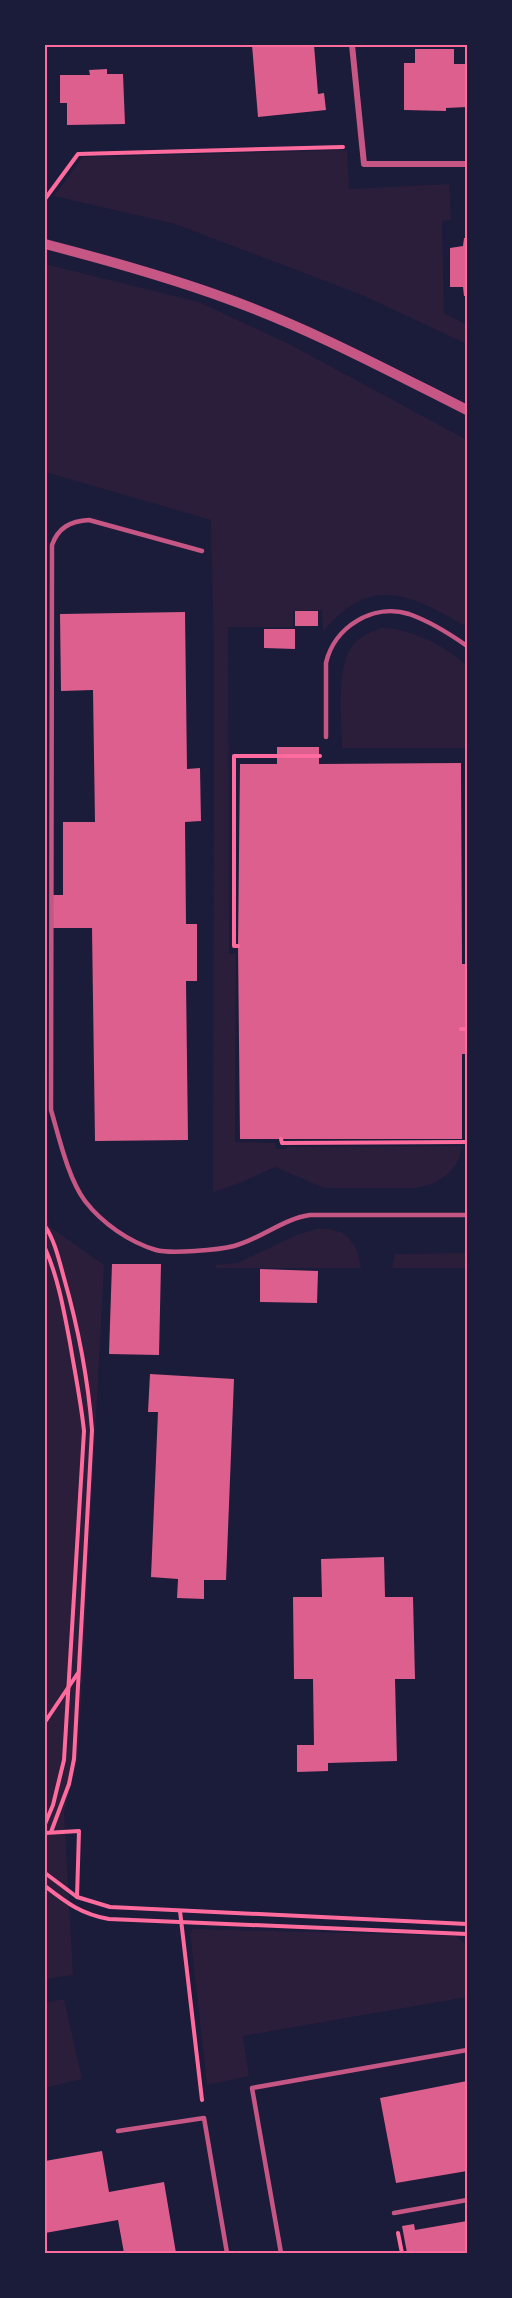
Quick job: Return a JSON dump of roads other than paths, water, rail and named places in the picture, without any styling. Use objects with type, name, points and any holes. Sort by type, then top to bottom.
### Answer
[{"type":"street","points":[[352,45],[364,164],[467,164]]},
{"type":"street","points":[[45,244],[137,268],[229,299],[330,342],[467,410]]},
{"type":"lane","points":[[202,551],[89,520],[66,525],[56,534],[52,546],[51,1110],[66,1162],[85,1200],[106,1221],[120,1234],[157,1250],[218,1249],[236,1246],[290,1220],[310,1215],[467,1215]]},
{"type":"lane","points":[[326,737],[328,652],[349,626],[375,613],[391,611],[407,613],[467,646]]},
{"type":"lane","points":[[281,2253],[252,2088],[467,2050]]},
{"type":"lane","points":[[118,2131],[204,2118],[227,2253]]},
{"type":"lane","points":[[394,2212],[467,2200]]}]
